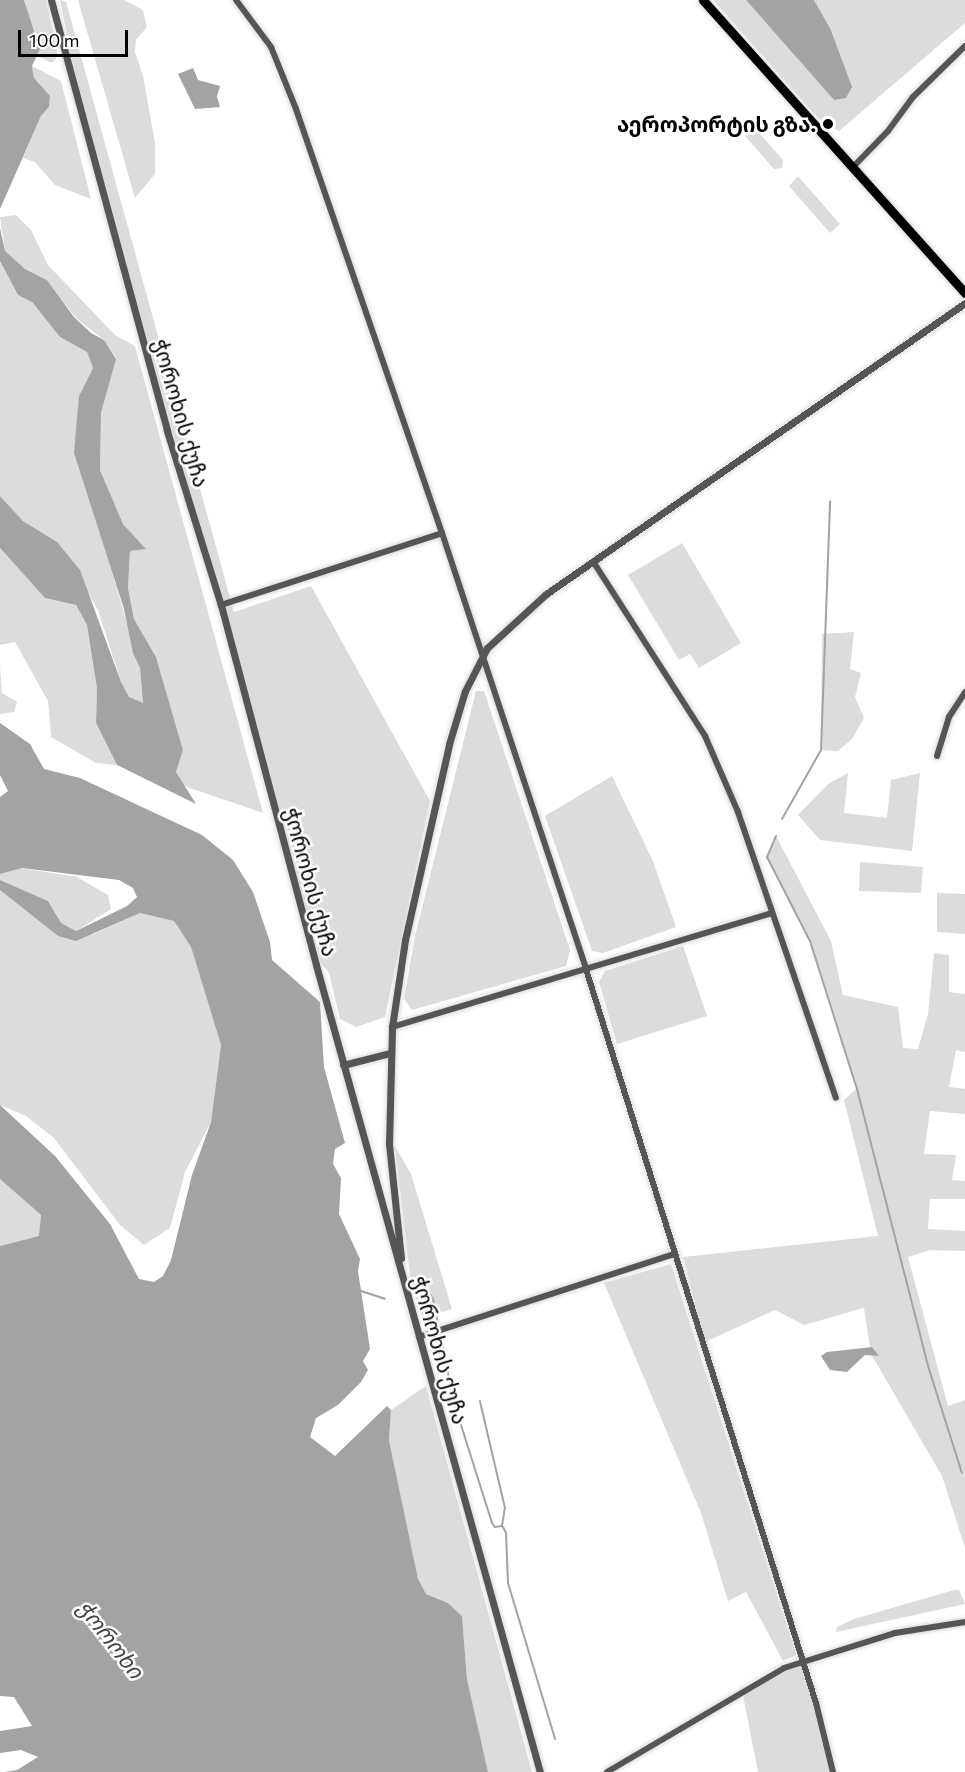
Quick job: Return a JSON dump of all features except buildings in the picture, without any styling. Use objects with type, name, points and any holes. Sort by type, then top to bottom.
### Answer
[{"type":"highway","points":[[704,0],[965,293]]},
{"type":"street","name":"ჭოროხის ქუჩა","points":[[51,0],[167,431],[221,605],[343,1065],[540,1772]]},
{"type":"street","points":[[236,0],[271,47],[296,109],[442,533],[585,966],[803,1663],[833,1772]]},
{"type":"street","points":[[853,167],[888,131],[913,97],[965,46]]},
{"type":"street","points":[[406,1290],[394,1213],[389,1144],[392,1027],[405,940],[449,744],[458,708],[482,657],[509,624],[965,303]]},
{"type":"street","points":[[221,605],[442,533]]},
{"type":"street","points":[[594,563],[705,736],[738,812],[836,1098]]},
{"type":"street","points":[[937,756],[949,717],[965,692]]},
{"type":"street","points":[[392,1027],[585,966],[771,913]]},
{"type":"street","points":[[343,1065],[390,1053]]},
{"type":"street","points":[[419,1337],[675,1254]]},
{"type":"street","points":[[607,1772],[742,1690],[803,1663],[895,1633],[965,1622]]},
{"type":"shaded area","points":[[24,0],[46,0],[58,56],[52,63],[35,55],[40,49]]},
{"type":"shaded area","points":[[60,0],[66,2],[234,612],[311,586],[430,801],[385,1017],[356,1027],[340,1019],[329,973],[321,963],[80,98]]},
{"type":"shaded area","points":[[78,0],[124,0],[143,10],[147,27],[136,40],[135,52],[143,76],[155,143],[155,174],[135,198]]},
{"type":"shaded area","points":[[713,0],[746,0],[834,100],[830,28],[814,0],[965,0],[965,23],[839,131],[819,119]]},
{"type":"shaded area","points":[[32,66],[61,81],[91,199],[55,185],[35,162],[23,158],[41,116],[49,107],[50,96],[34,78]]},
{"type":"shaded area","points":[[754,127],[783,160],[782,168],[774,169],[745,136]]},
{"type":"shaded area","points":[[798,176],[840,224],[830,233],[789,186]]},
{"type":"shaded area","points":[[16,215],[31,230],[48,265],[115,335],[135,346],[263,813],[181,785],[176,772],[183,750],[156,657],[134,619],[128,588],[130,551],[145,548],[123,524],[100,470],[101,413],[116,358],[104,340],[76,318],[47,280],[25,269],[5,251],[0,217]]},
{"type":"shaded area","points":[[0,261],[18,295],[32,302],[60,337],[87,352],[93,368],[79,396],[99,527],[140,668],[143,704],[129,697],[121,682],[98,610],[57,542],[23,521],[0,496]]},
{"type":"shaded area","points":[[682,543],[741,643],[699,668],[690,654],[679,660],[628,575]]},
{"type":"shaded area","points":[[0,548],[45,598],[76,605],[87,625],[97,689],[96,723],[117,765],[96,763],[51,737],[48,701],[15,642],[0,645]]},
{"type":"shaded area","points":[[854,632],[850,669],[861,673],[855,697],[864,718],[852,739],[838,751],[821,750],[822,634]]},
{"type":"shaded area","points":[[0,667],[2,693],[17,702],[14,712],[0,714]]},
{"type":"shaded area","points":[[476,691],[484,691],[570,950],[566,966],[412,1010],[404,999],[415,936]]},
{"type":"shaded area","points":[[848,773],[844,813],[887,818],[891,780],[920,773],[912,851],[820,840],[798,815],[828,784]]},
{"type":"shaded area","points":[[612,776],[653,861],[676,927],[603,953],[592,951],[545,816]]},
{"type":"shaded area","points":[[776,836],[831,941],[843,995],[898,1007],[903,1048],[918,1049],[928,1014],[934,953],[949,955],[949,992],[965,994],[965,1052],[956,1050],[949,1087],[965,1089],[965,1114],[930,1111],[924,1154],[956,1155],[952,1180],[965,1181],[965,1199],[930,1199],[928,1229],[965,1231],[965,1251],[930,1250],[908,1257],[948,1406],[965,1400],[965,1548],[942,1476],[871,1354],[864,1308],[804,1325],[775,1310],[705,1342],[683,1257],[878,1236],[844,1100],[857,1088],[810,941],[767,857]]},
{"type":"shaded area","points":[[860,862],[923,867],[921,893],[859,891]]},
{"type":"shaded area","points":[[21,868],[77,877],[108,895],[111,909],[76,931],[61,924],[48,901],[0,880],[0,874]]},
{"type":"shaded area","points":[[0,890],[58,936],[91,935],[140,913],[174,921],[191,947],[221,1045],[211,1122],[185,1172],[170,1228],[144,1245],[120,1225],[54,1138],[26,1116],[0,1105]]},
{"type":"shaded area","points":[[937,893],[965,894],[965,934],[937,932]]},
{"type":"shaded area","points":[[683,946],[707,1016],[617,1044],[599,982],[605,971]]},
{"type":"shaded area","points":[[395,1146],[411,1174],[452,1309],[422,1318],[411,1284]]},
{"type":"shaded area","points":[[0,1179],[41,1215],[40,1236],[0,1246]]},
{"type":"shaded area","points":[[671,1264],[796,1655],[783,1661],[746,1592],[728,1601],[701,1513],[604,1283]]},
{"type":"shaded area","points":[[426,1386],[532,1772],[488,1772],[467,1679],[462,1616],[448,1603],[426,1594],[418,1580],[389,1440],[391,1410]]},
{"type":"shaded area","points":[[959,1590],[965,1604],[836,1632],[837,1627],[854,1619]]},
{"type":"shaded area","points":[[803,1663],[833,1772],[758,1772],[742,1690]]},
{"type":"water","points":[[0,0],[24,0],[40,49],[32,66],[34,78],[50,96],[49,107],[41,116],[0,209]]},
{"type":"water","points":[[746,0],[814,0],[830,28],[852,87],[846,98],[834,100]]},
{"type":"water","points":[[193,68],[198,80],[220,86],[217,96],[220,107],[195,109],[178,74]]},
{"type":"water","points":[[0,228],[5,251],[25,269],[47,280],[74,317],[91,333],[104,340],[116,359],[101,413],[100,470],[123,524],[146,549],[130,551],[128,588],[134,619],[156,657],[183,750],[176,772],[196,804],[117,765],[96,723],[97,689],[87,625],[76,605],[45,598],[0,548],[0,496],[23,521],[57,542],[80,570],[121,682],[129,697],[143,703],[140,668],[133,653],[124,609],[74,453],[79,396],[93,368],[87,352],[60,337],[32,302],[18,295],[0,261]]},
{"type":"water","name":"ჭოროხი","points":[[0,723],[30,744],[44,769],[80,778],[202,835],[233,860],[253,892],[270,942],[272,960],[320,1002],[324,1067],[345,1143],[335,1149],[333,1164],[341,1178],[339,1214],[360,1259],[358,1271],[370,1349],[363,1361],[368,1370],[361,1382],[338,1405],[316,1418],[310,1437],[335,1456],[387,1406],[391,1410],[389,1440],[418,1579],[426,1594],[448,1603],[462,1616],[467,1679],[488,1772],[5,1772],[17,1770],[38,1757],[21,1750],[0,1753],[0,1731],[32,1726],[14,1697],[0,1696],[0,1246],[39,1236],[41,1215],[0,1179],[0,1105],[55,1156],[110,1224],[139,1279],[154,1282],[163,1276],[171,1260],[192,1175],[211,1122],[221,1045],[191,947],[174,921],[140,913],[76,941],[58,936],[0,890],[0,880],[48,901],[61,923],[76,931],[127,906],[137,897],[133,888],[119,880],[22,868],[0,874],[0,797],[8,791],[0,775]]},
{"type":"water","points":[[872,1347],[879,1356],[865,1355],[847,1372],[830,1370],[821,1356],[827,1352]]},
{"type":"waterway","points":[[782,819],[821,750],[830,501]]},
{"type":"waterway","points":[[776,836],[767,857],[810,941],[857,1089],[928,1366],[962,1473]]},
{"type":"waterway","points":[[420,1287],[426,1288],[433,1299],[454,1403],[492,1523],[495,1527],[502,1526],[505,1508],[480,1401]]},
{"type":"waterway","points":[[361,1291],[385,1299]]},
{"type":"waterway","points":[[503,1527],[506,1533],[508,1583],[555,1739]]},
{"type":"place","name":"აეროპორტის გზა.","points":[[828,124]]}]
